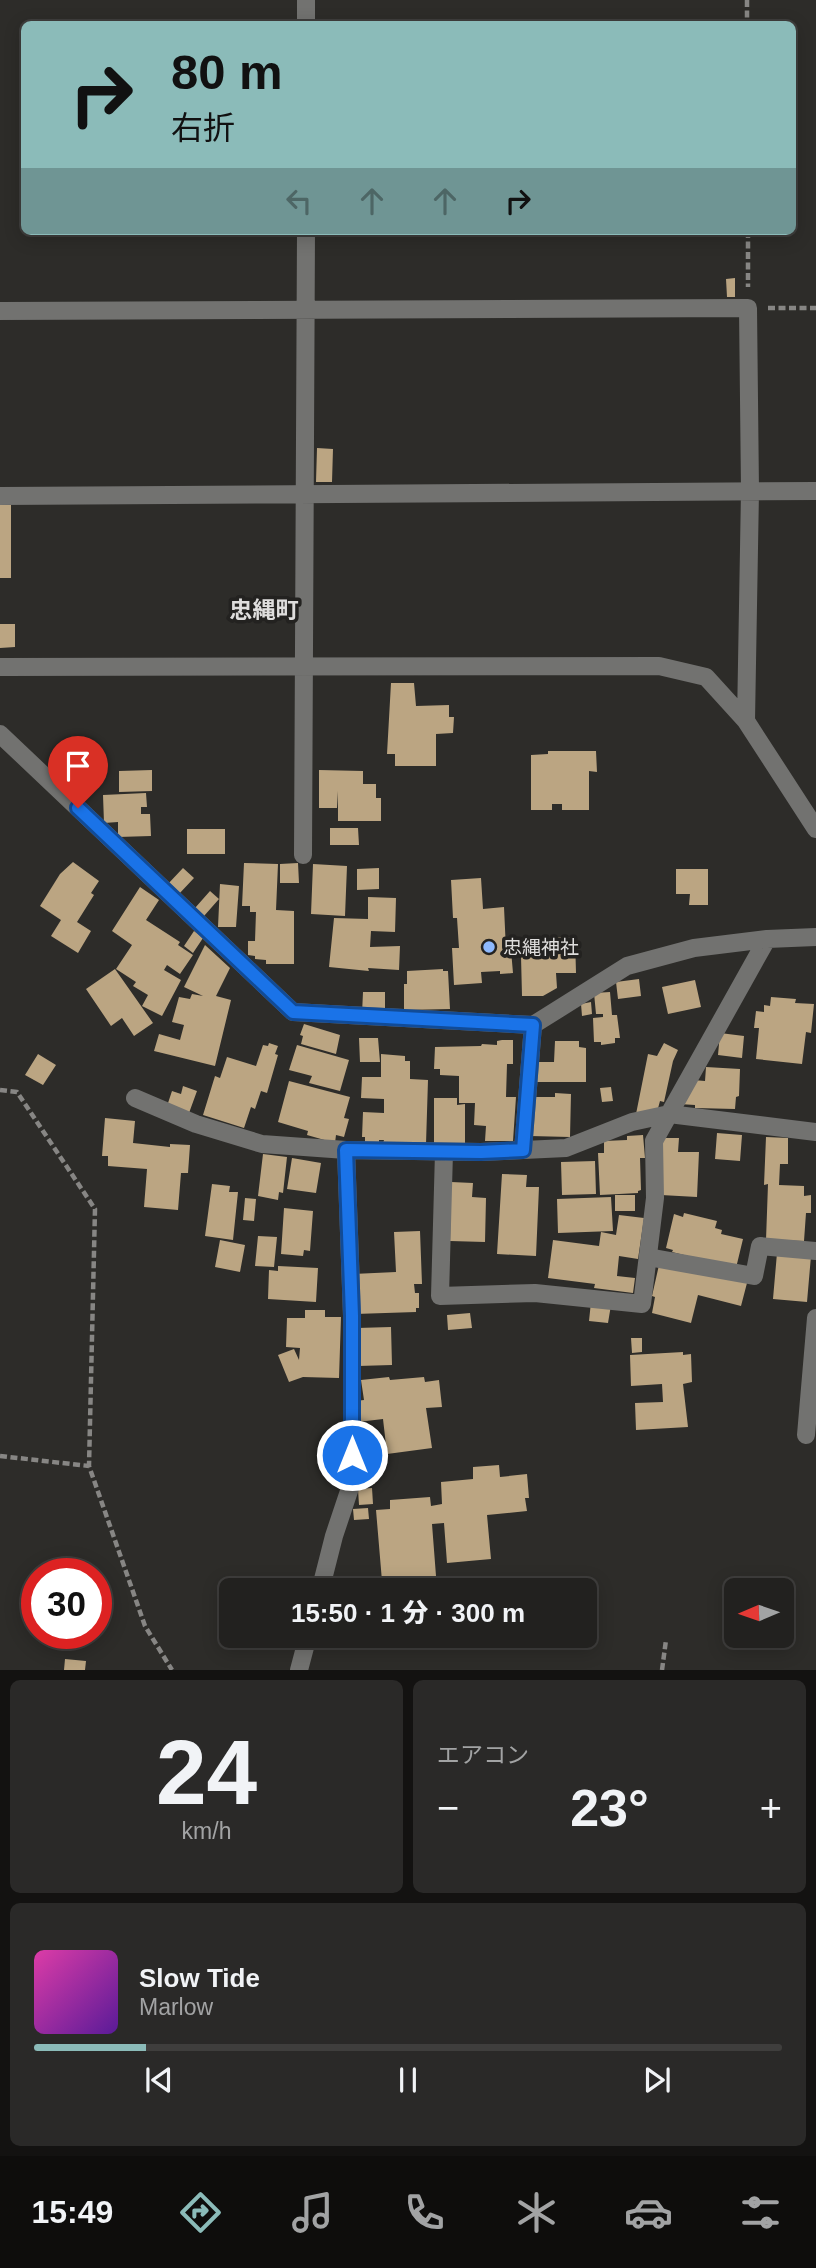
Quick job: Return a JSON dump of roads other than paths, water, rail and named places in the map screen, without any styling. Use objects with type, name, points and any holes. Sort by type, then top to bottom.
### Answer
[{"type":"street","points":[[306,0],[306,21]]},
{"type":"street","points":[[303,855],[306,235]]},
{"type":"street","points":[[0,311],[748,308],[750,491],[746,720]]},
{"type":"street","points":[[0,496],[816,491]]},
{"type":"street","points":[[0,667],[659,666],[706,677],[746,720],[816,830]]},
{"type":"street","points":[[0,734],[293,1012],[533,1025],[627,966],[694,948],[767,939],[816,937]]},
{"type":"street","points":[[444,1152],[440,1296],[535,1293],[642,1304],[655,1198],[654,1141],[767,939]]},
{"type":"street","points":[[523,1150],[533,1025]]},
{"type":"street","points":[[135,1098],[196,1124],[262,1144],[346,1150],[444,1152],[566,1148],[632,1122],[669,1114],[816,1132]]},
{"type":"street","points":[[323,1578],[352,1482],[352,1316],[346,1150]]},
{"type":"street","points":[[648,1257],[754,1276],[761,1246],[816,1251]]},
{"type":"street","points":[[806,1435],[816,1318]]},
{"type":"street","points":[[299,1670],[305,1648]]},
{"type":"place","name":"忠縄神社","points":[[489,947]]},
{"type":"district","name":"忠縄町","points":[[264,610]]}]
